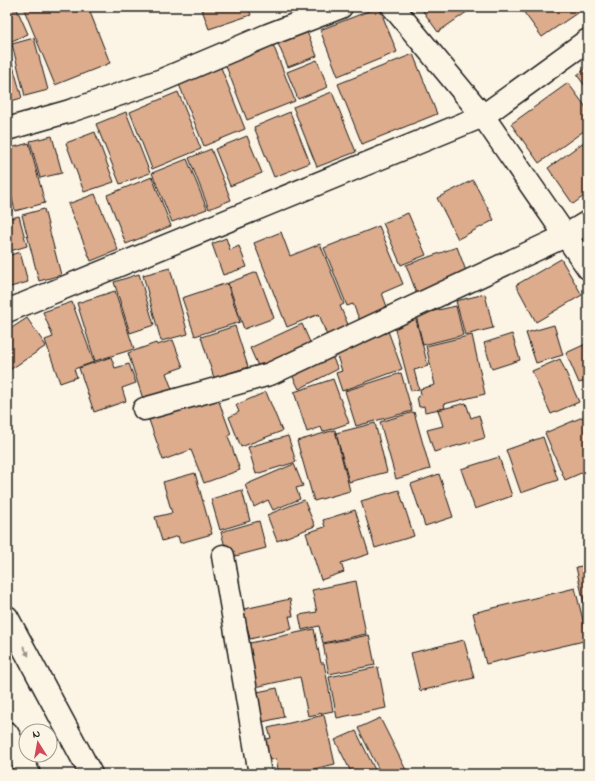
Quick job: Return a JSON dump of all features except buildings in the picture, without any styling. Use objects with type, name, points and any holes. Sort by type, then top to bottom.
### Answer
[{"type":"main road","points":[[7,129],[70,111],[162,80],[268,35],[341,7]]},
{"type":"main road","points":[[393,7],[484,116],[588,268]]},
{"type":"main road","points":[[7,311],[484,116],[588,40]]},
{"type":"main road","points":[[144,409],[270,374],[565,236],[588,222]]},
{"type":"main road","points":[[223,556],[260,774]]},
{"type":"main road","points":[[7,617],[91,774]]},
{"type":"main road","points":[[7,733],[29,774]]}]
